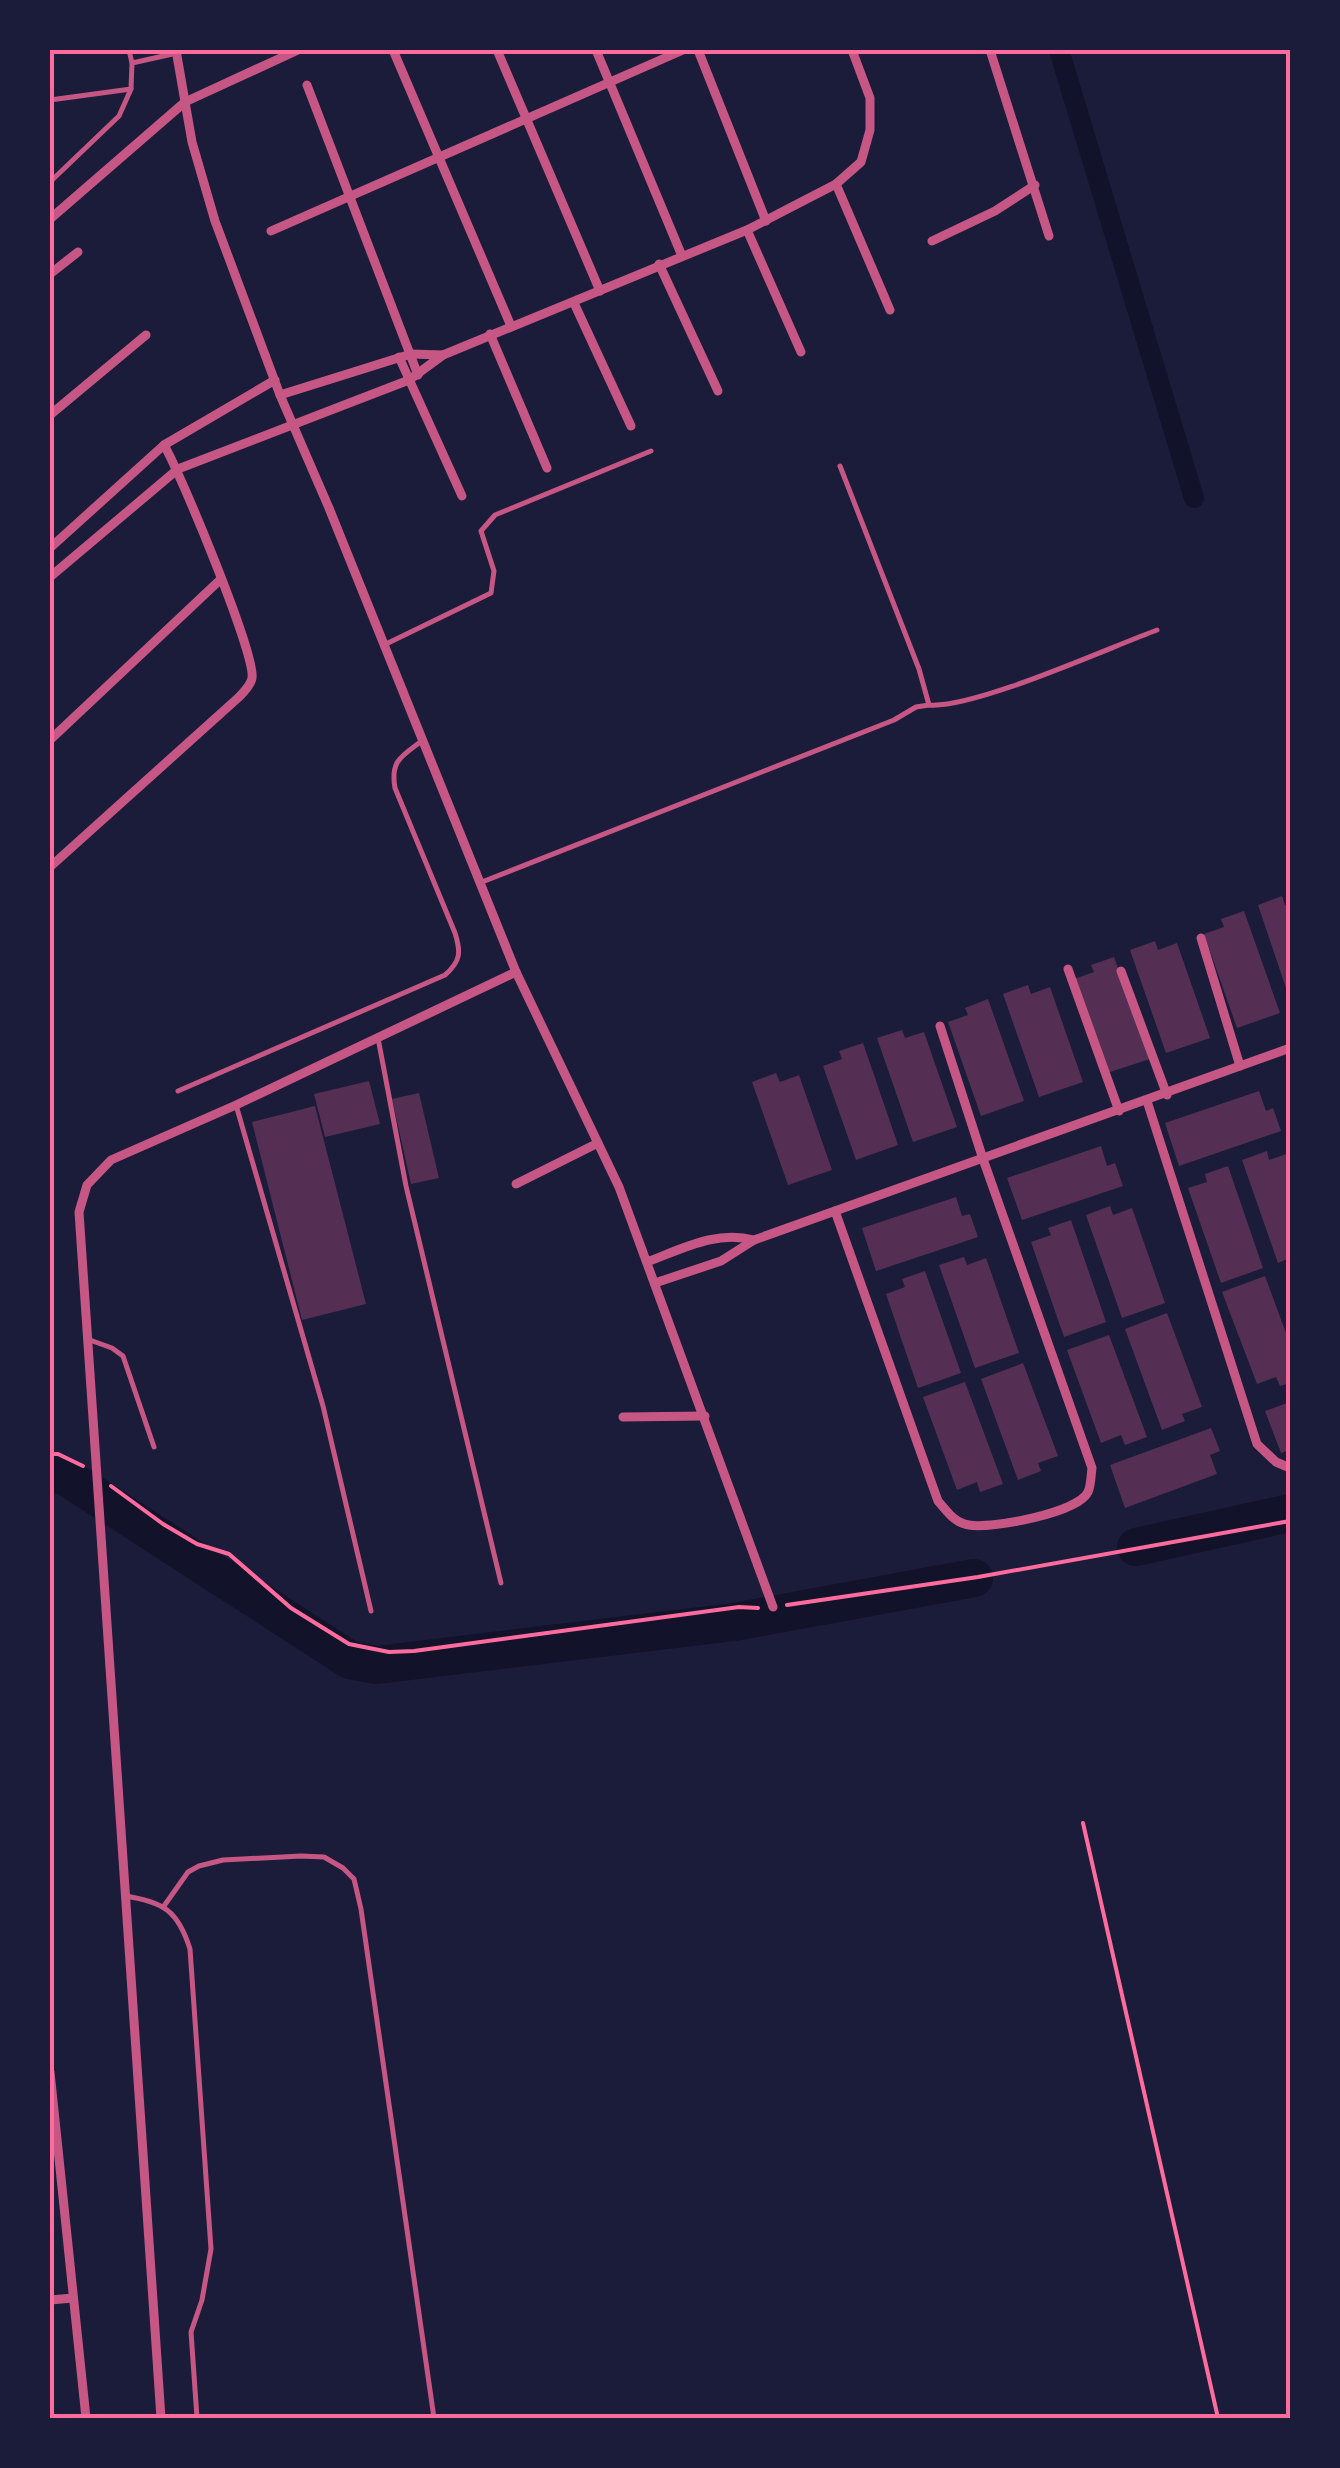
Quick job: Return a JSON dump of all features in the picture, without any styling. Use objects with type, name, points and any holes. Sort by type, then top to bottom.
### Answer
[{"type":"street","points":[[50,219],[185,102],[298,50]]},
{"type":"street","points":[[393,50],[511,326]]},
{"type":"street","points":[[497,50],[600,291]]},
{"type":"street","points":[[596,50],[682,256]]},
{"type":"street","points":[[272,231],[683,50]]},
{"type":"street","points":[[698,50],[766,221]]},
{"type":"street","points":[[50,577],[178,469],[414,377],[442,355],[747,230],[836,184],[861,162],[870,130],[870,98],[852,50]]},
{"type":"street","points":[[990,50],[1050,236]]},
{"type":"street","points":[[177,51],[202,179],[280,395],[516,972],[598,1143],[647,1262],[774,1607]]},
{"type":"street","points":[[307,85],[462,496]]},
{"type":"street","points":[[836,184],[890,310]]},
{"type":"street","points":[[932,241],[995,212],[1034,185]]},
{"type":"street","points":[[747,230],[802,352]]},
{"type":"street","points":[[50,274],[78,252]]},
{"type":"street","points":[[660,264],[718,391]]},
{"type":"street","points":[[574,303],[631,426]]},
{"type":"street","points":[[490,334],[547,468]]},
{"type":"street","points":[[50,415],[146,335]]},
{"type":"street","points":[[280,395],[411,354],[442,355]]},
{"type":"street","points":[[399,357],[414,377]]},
{"type":"street","points":[[50,548],[164,445],[276,380]]},
{"type":"street","points":[[50,868],[248,687],[252,678],[251,663],[221,580],[178,469],[164,445]]},
{"type":"street","points":[[50,740],[221,580]]},
{"type":"street","points":[[1200,938],[1240,1066]]},
{"type":"street","points":[[1068,970],[1119,1111]]},
{"type":"street","points":[[1121,971],[1167,1095]]},
{"type":"street","points":[[161,2418],[79,1212],[87,1185],[112,1160],[516,972]]},
{"type":"street","points":[[835,1211],[938,1501],[952,1518],[969,1526],[1025,1519],[1074,1507],[1088,1493],[1092,1468],[940,1026]]},
{"type":"street","points":[[655,1284],[721,1261],[754,1240],[1290,1048]]},
{"type":"street","points":[[1147,1101],[1257,1444],[1276,1462],[1290,1468]]},
{"type":"street","points":[[516,1184],[598,1143]]},
{"type":"street","points":[[647,1262],[719,1236],[754,1240]]},
{"type":"street","points":[[623,1417],[704,1416]]},
{"type":"street","points":[[50,2072],[54,2149],[86,2418]]},
{"type":"street","points":[[50,2300],[74,2298]]},
{"type":"lane","points":[[50,182],[118,116],[131,89],[129,50]]},
{"type":"lane","points":[[132,63],[177,51]]},
{"type":"lane","points":[[50,100],[131,89]]},
{"type":"lane","points":[[384,644],[480,601],[491,592],[494,571],[481,531],[496,515],[651,451]]},
{"type":"lane","points":[[840,466],[930,705]]},
{"type":"lane","points":[[480,883],[894,720],[916,707],[943,706],[993,692],[1157,630]]},
{"type":"lane","points":[[178,1091],[445,975],[457,964],[460,950],[455,932],[395,788],[392,772],[399,758],[423,740]]},
{"type":"lane","points":[[378,1038],[406,1186],[501,1583]]},
{"type":"lane","points":[[236,1105],[323,1406],[371,1612]]},
{"type":"lane","points":[[88,1340],[122,1356],[154,1447]]},
{"type":"lane","points":[[164,1906],[188,1872],[223,1860],[324,1857],[354,1879],[362,1909],[434,2418]]},
{"type":"lane","points":[[125,1896],[164,1906],[182,1924],[190,1949],[212,2249],[202,2300],[190,2332],[196,2418]]},
{"type":"path","points":[[50,1454],[75,1460],[91,1471]]},
{"type":"path","points":[[107,1482],[162,1524],[197,1544],[229,1554],[290,1608],[349,1644],[414,1651],[978,1578],[1290,1521]]},
{"type":"path","points":[[1083,1823],[1218,2418]]},
{"type":"building","points":[[1282,896],[1285,905],[1290,903],[1289,997],[1258,905]]},
{"type":"building","points":[[1244,911],[1280,1013],[1237,1028],[1204,934],[1224,927],[1221,919]]},
{"type":"building","points":[[1155,941],[1158,950],[1177,943],[1210,1038],[1166,1053],[1130,950]]},
{"type":"building","points":[[1114,957],[1150,1059],[1107,1073],[1074,979],[1094,972],[1091,965]]},
{"type":"building","points":[[1028,985],[1031,994],[1050,987],[1083,1082],[1039,1097],[1003,994]]},
{"type":"building","points":[[988,999],[1024,1101],[981,1116],[948,1022],[968,1015],[965,1008]]},
{"type":"building","points":[[902,1030],[905,1038],[924,1032],[957,1127],[913,1142],[877,1038]]},
{"type":"building","points":[[863,1043],[898,1145],[856,1160],[823,1066],[842,1059],[839,1051]]},
{"type":"building","points":[[776,1073],[780,1082],[799,1075],[832,1170],[788,1185],[752,1082]]},
{"type":"building","points":[[369,1081],[380,1124],[325,1137],[314,1094]]},
{"type":"building","points":[[1259,1091],[1266,1111],[1273,1108],[1281,1131],[1179,1166],[1165,1123]]},
{"type":"building","points":[[419,1093],[439,1178],[411,1184],[392,1099]]},
{"type":"building","points":[[315,1106],[366,1304],[302,1320],[252,1122]]},
{"type":"building","points":[[1101,1146],[1107,1166],[1115,1163],[1123,1186],[1022,1220],[1007,1178]]},
{"type":"building","points":[[1267,1151],[1269,1160],[1289,1153],[1290,1156],[1290,1258],[1278,1263],[1242,1160]]},
{"type":"building","points":[[1228,1166],[1263,1268],[1221,1283],[1188,1188],[1207,1182],[1205,1174]]},
{"type":"building","points":[[956,1197],[962,1216],[970,1214],[978,1237],[876,1271],[862,1228]]},
{"type":"building","points":[[1110,1206],[1113,1215],[1132,1208],[1165,1303],[1122,1318],[1086,1215]]},
{"type":"building","points":[[1071,1220],[1106,1322],[1064,1337],[1031,1242],[1051,1235],[1048,1228]]},
{"type":"building","points":[[964,1257],[967,1265],[986,1258],[1019,1353],[975,1368],[939,1265]]},
{"type":"building","points":[[925,1271],[961,1373],[918,1388],[886,1294],[905,1287],[902,1279]]},
{"type":"building","points":[[1265,1276],[1290,1344],[1290,1383],[1280,1386],[1276,1377],[1257,1384],[1222,1292]]},
{"type":"building","points":[[1167,1313],[1202,1407],[1182,1414],[1185,1421],[1162,1430],[1125,1329]]},
{"type":"building","points":[[1109,1335],[1147,1437],[1125,1445],[1121,1435],[1101,1443],[1067,1350]]},
{"type":"building","points":[[1023,1363],[1058,1456],[1038,1463],[1041,1471],[1018,1480],[981,1379]]},
{"type":"building","points":[[965,1382],[1003,1484],[980,1492],[977,1482],[957,1490],[923,1397]]},
{"type":"building","points":[[1290,1402],[1290,1450],[1281,1453],[1265,1411]]},
{"type":"building","points":[[1211,1428],[1220,1451],[1210,1455],[1217,1474],[1125,1508],[1110,1465]]},
{"type":"waterway","points":[[1059,50],[1194,498]]},
{"type":"waterway","points":[[50,1473],[65,1476],[350,1660],[377,1665],[734,1622],[974,1578]]},
{"type":"waterway","points":[[1136,1547],[1290,1513]]}]
